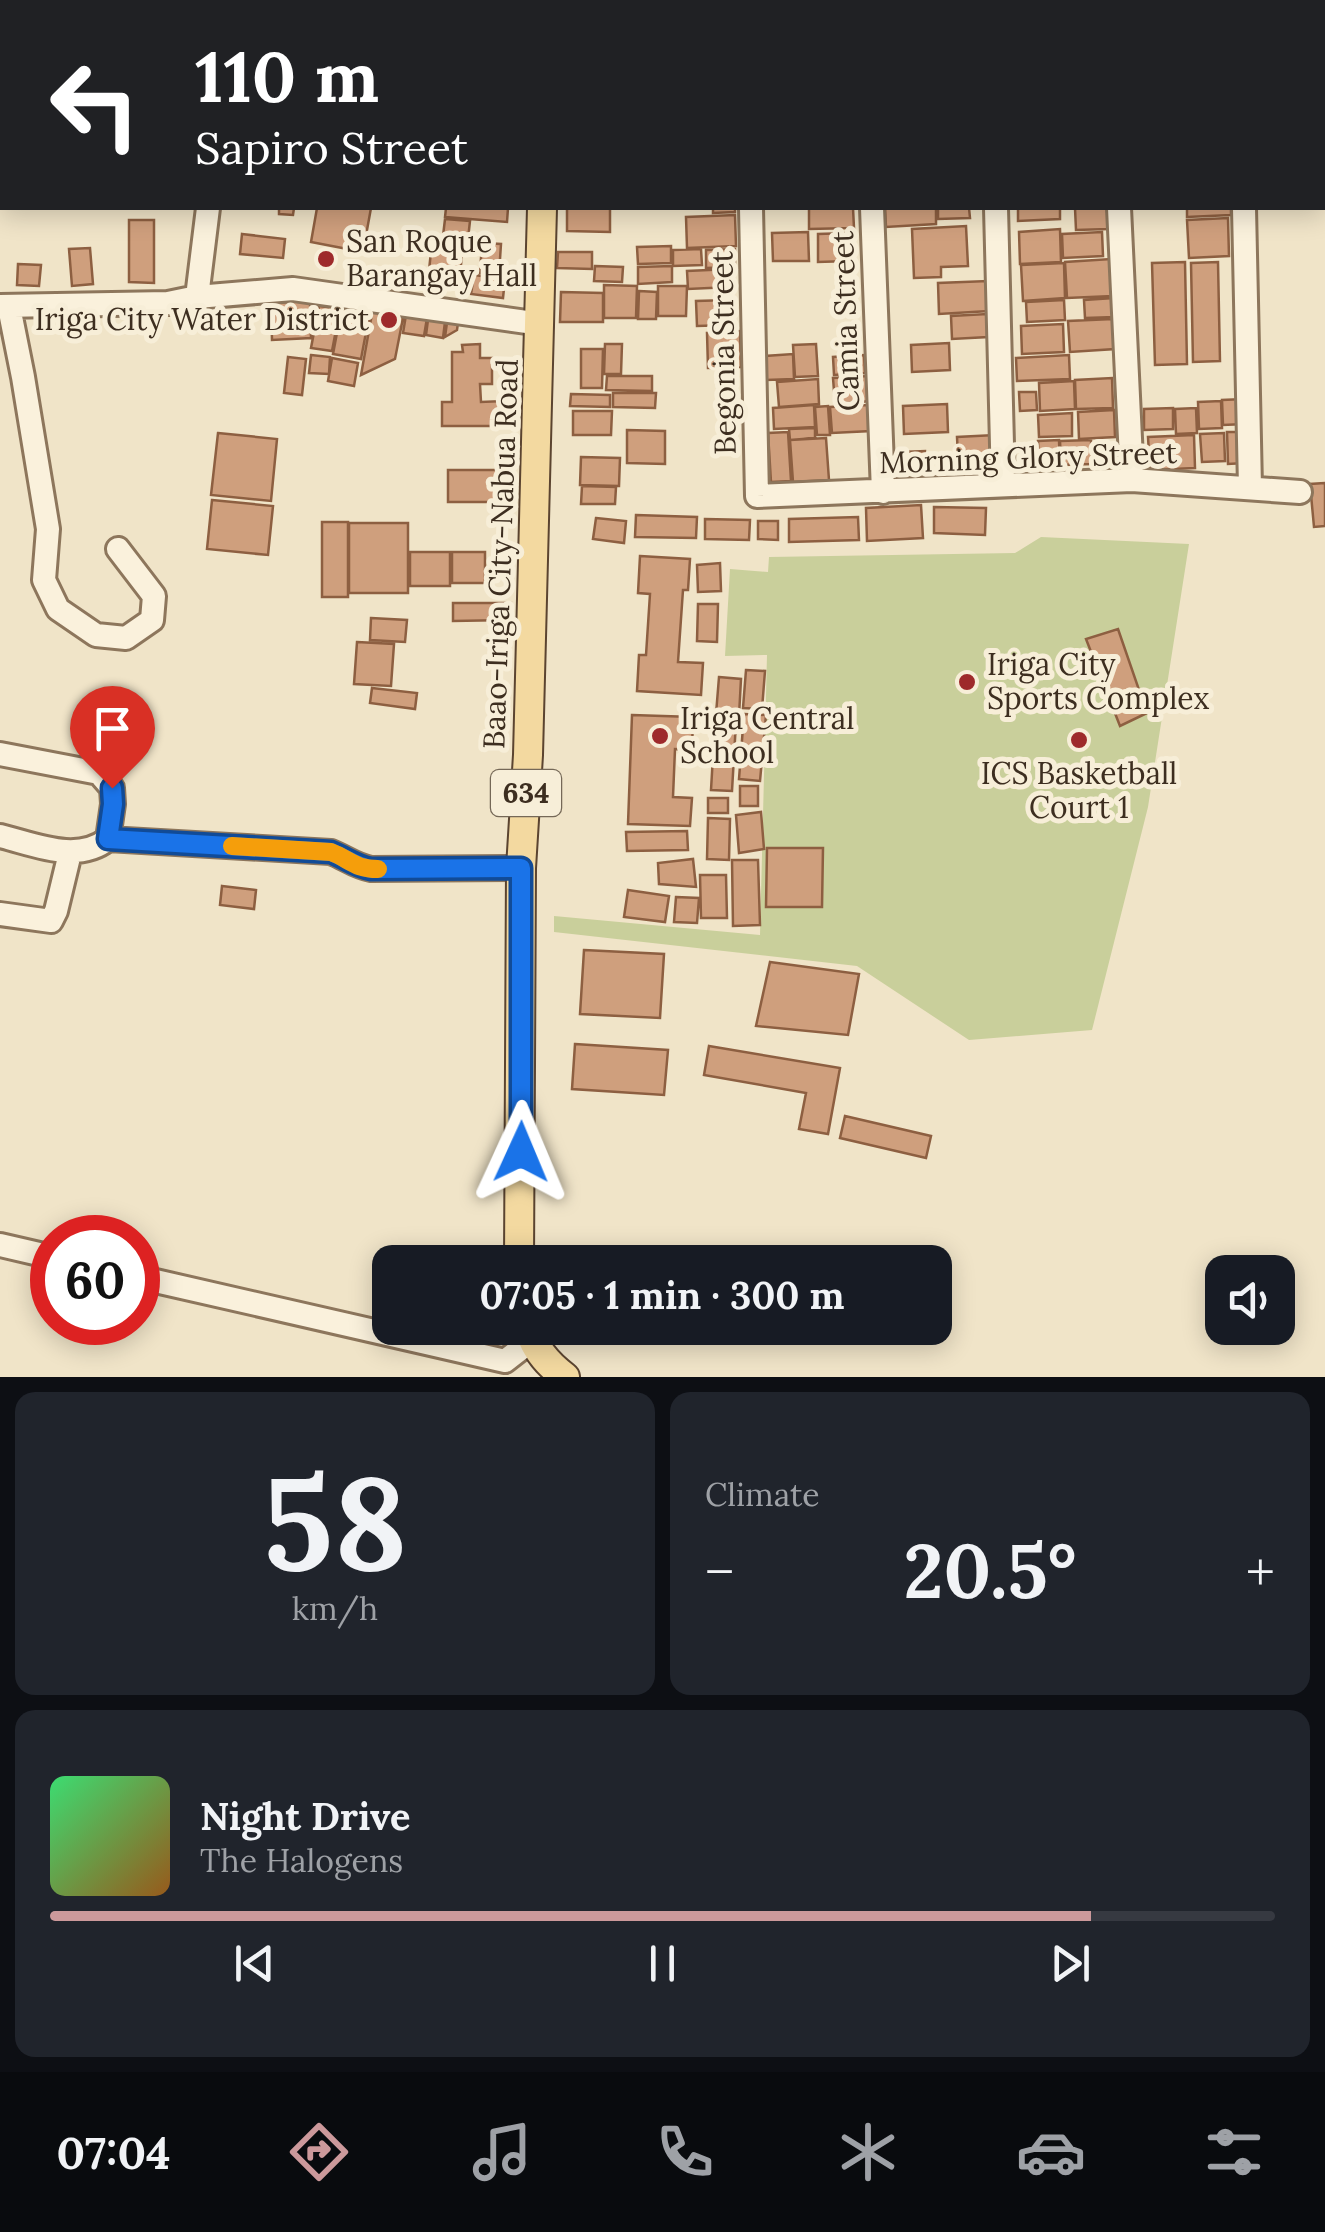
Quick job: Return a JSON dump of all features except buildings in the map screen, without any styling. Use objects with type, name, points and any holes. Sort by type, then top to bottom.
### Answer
[{"type":"main road","name":"Baao-Iriga City-Nabua Road","points":[[519,1245],[521,868],[528,754],[542,210]]},
{"type":"main road","points":[[537,1345],[553,1368],[565,1377]]},
{"type":"street","points":[[197,298],[208,210]]},
{"type":"street","name":"Begonia Street","points":[[750,210],[757,496]]},
{"type":"street","name":"Camia Street","points":[[872,210],[883,492]]},
{"type":"street","points":[[996,210],[1004,484]]},
{"type":"street","points":[[1118,210],[1132,480]]},
{"type":"street","points":[[1244,210],[1250,487]]},
{"type":"street","points":[[118,549],[154,596],[152,620],[126,638],[96,636],[58,609],[44,580],[48,529],[23,376],[5,307],[168,303],[293,289],[541,324]]},
{"type":"street","name":"Morning Glory Street","points":[[757,496],[1132,480],[1300,492]]},
{"type":"street","points":[[0,754],[99,773],[112,788],[108,839]]},
{"type":"street","points":[[0,836],[70,852],[97,847],[108,839],[331,852],[356,866],[371,869],[521,868]]},
{"type":"street","points":[[0,914],[51,921],[70,852]]},
{"type":"street","points":[[0,1245],[30,1252]]},
{"type":"street","points":[[160,1282],[502,1369],[521,1345]]},
{"type":"green space","name":"Iriga City Sports Complex","points":[[1041,537],[1189,544],[1148,807],[1092,1030],[969,1040],[857,966],[554,932],[554,916],[760,935],[767,655],[725,656],[730,569],[768,572],[769,557],[1015,553]]},
{"type":"slow traffic","points":[[232,846],[331,852],[356,866],[378,869]]},
{"type":"place","name":"San Roque Barangay Hall","points":[[326,259]]},
{"type":"place","name":"Iriga City Water District","points":[[389,320]]},
{"type":"place","name":"Iriga City Sports Complex","points":[[967,682]]},
{"type":"place","name":"Iriga Central School","points":[[660,736]]},
{"type":"place","name":"ICS Basketball Court 1","points":[[1079,740]]},
{"type":"route","points":[[112,788],[108,839],[331,852],[356,866],[371,869],[521,868],[521,1152]]}]
